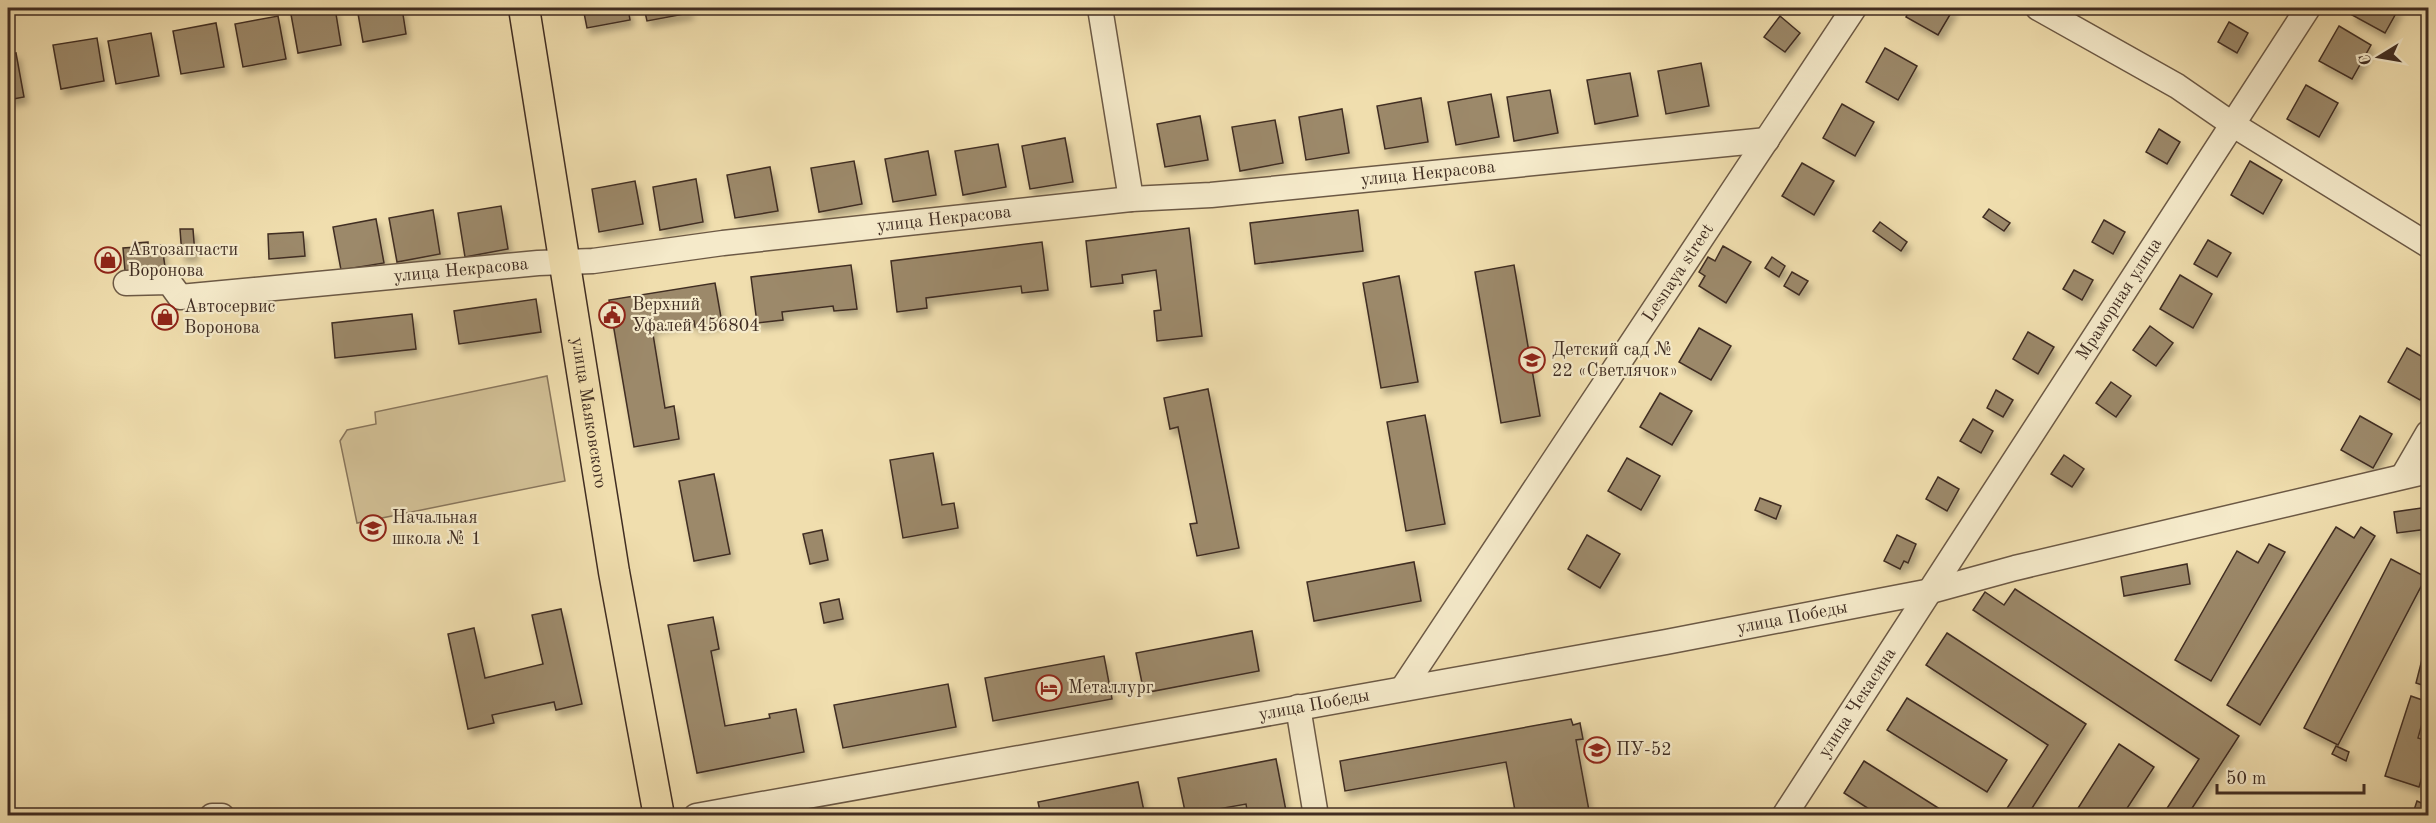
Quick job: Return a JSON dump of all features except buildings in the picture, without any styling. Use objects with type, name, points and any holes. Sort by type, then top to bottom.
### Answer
[{"type":"main road","name":"улица Маяковского","points":[[524,8],[614,572],[659,816]]},
{"type":"street","points":[[1100,8],[1131,199]]},
{"type":"street","name":"Lesnaya street","points":[[1402,688],[1854,8]]},
{"type":"street","points":[[2038,8],[2176,86],[2232,124],[2428,244]]},
{"type":"street","name":"Мраморная улица","points":[[1931,591],[2308,8]]},
{"type":"street","name":"улица Некрасова","points":[[126,282],[169,282],[180,297],[565,261],[593,261],[723,243],[1131,199],[1211,195],[1767,140]]},
{"type":"street","points":[[2403,476],[2428,433]]},
{"type":"street","name":"улица Победы","points":[[696,816],[1666,642],[1931,591],[2015,568],[2428,471]]},
{"type":"street","name":"улица Чекасина","points":[[1784,816],[1931,591]]},
{"type":"street","points":[[1298,707],[1316,816]]},
{"type":"street","points":[[212,816],[222,816]]},
{"type":"shaded area","points":[[547,376],[565,481],[357,523],[340,441],[347,430],[376,424],[375,412]]},
{"type":"place","name":"Автозапчасти Воронова","points":[[108,260]]},
{"type":"place","name":"Верхний Уфалей 456804","points":[[612,315]]},
{"type":"place","name":"Автосервис Воронова","points":[[165,317]]},
{"type":"place","name":"Детский сад № 22 «Светлячок»","points":[[1532,360]]},
{"type":"place","name":"Начальная школа № 1","points":[[373,528]]},
{"type":"place","name":"Металлург","points":[[1049,688]]},
{"type":"place","name":"ПУ-52","points":[[1597,750]]}]
